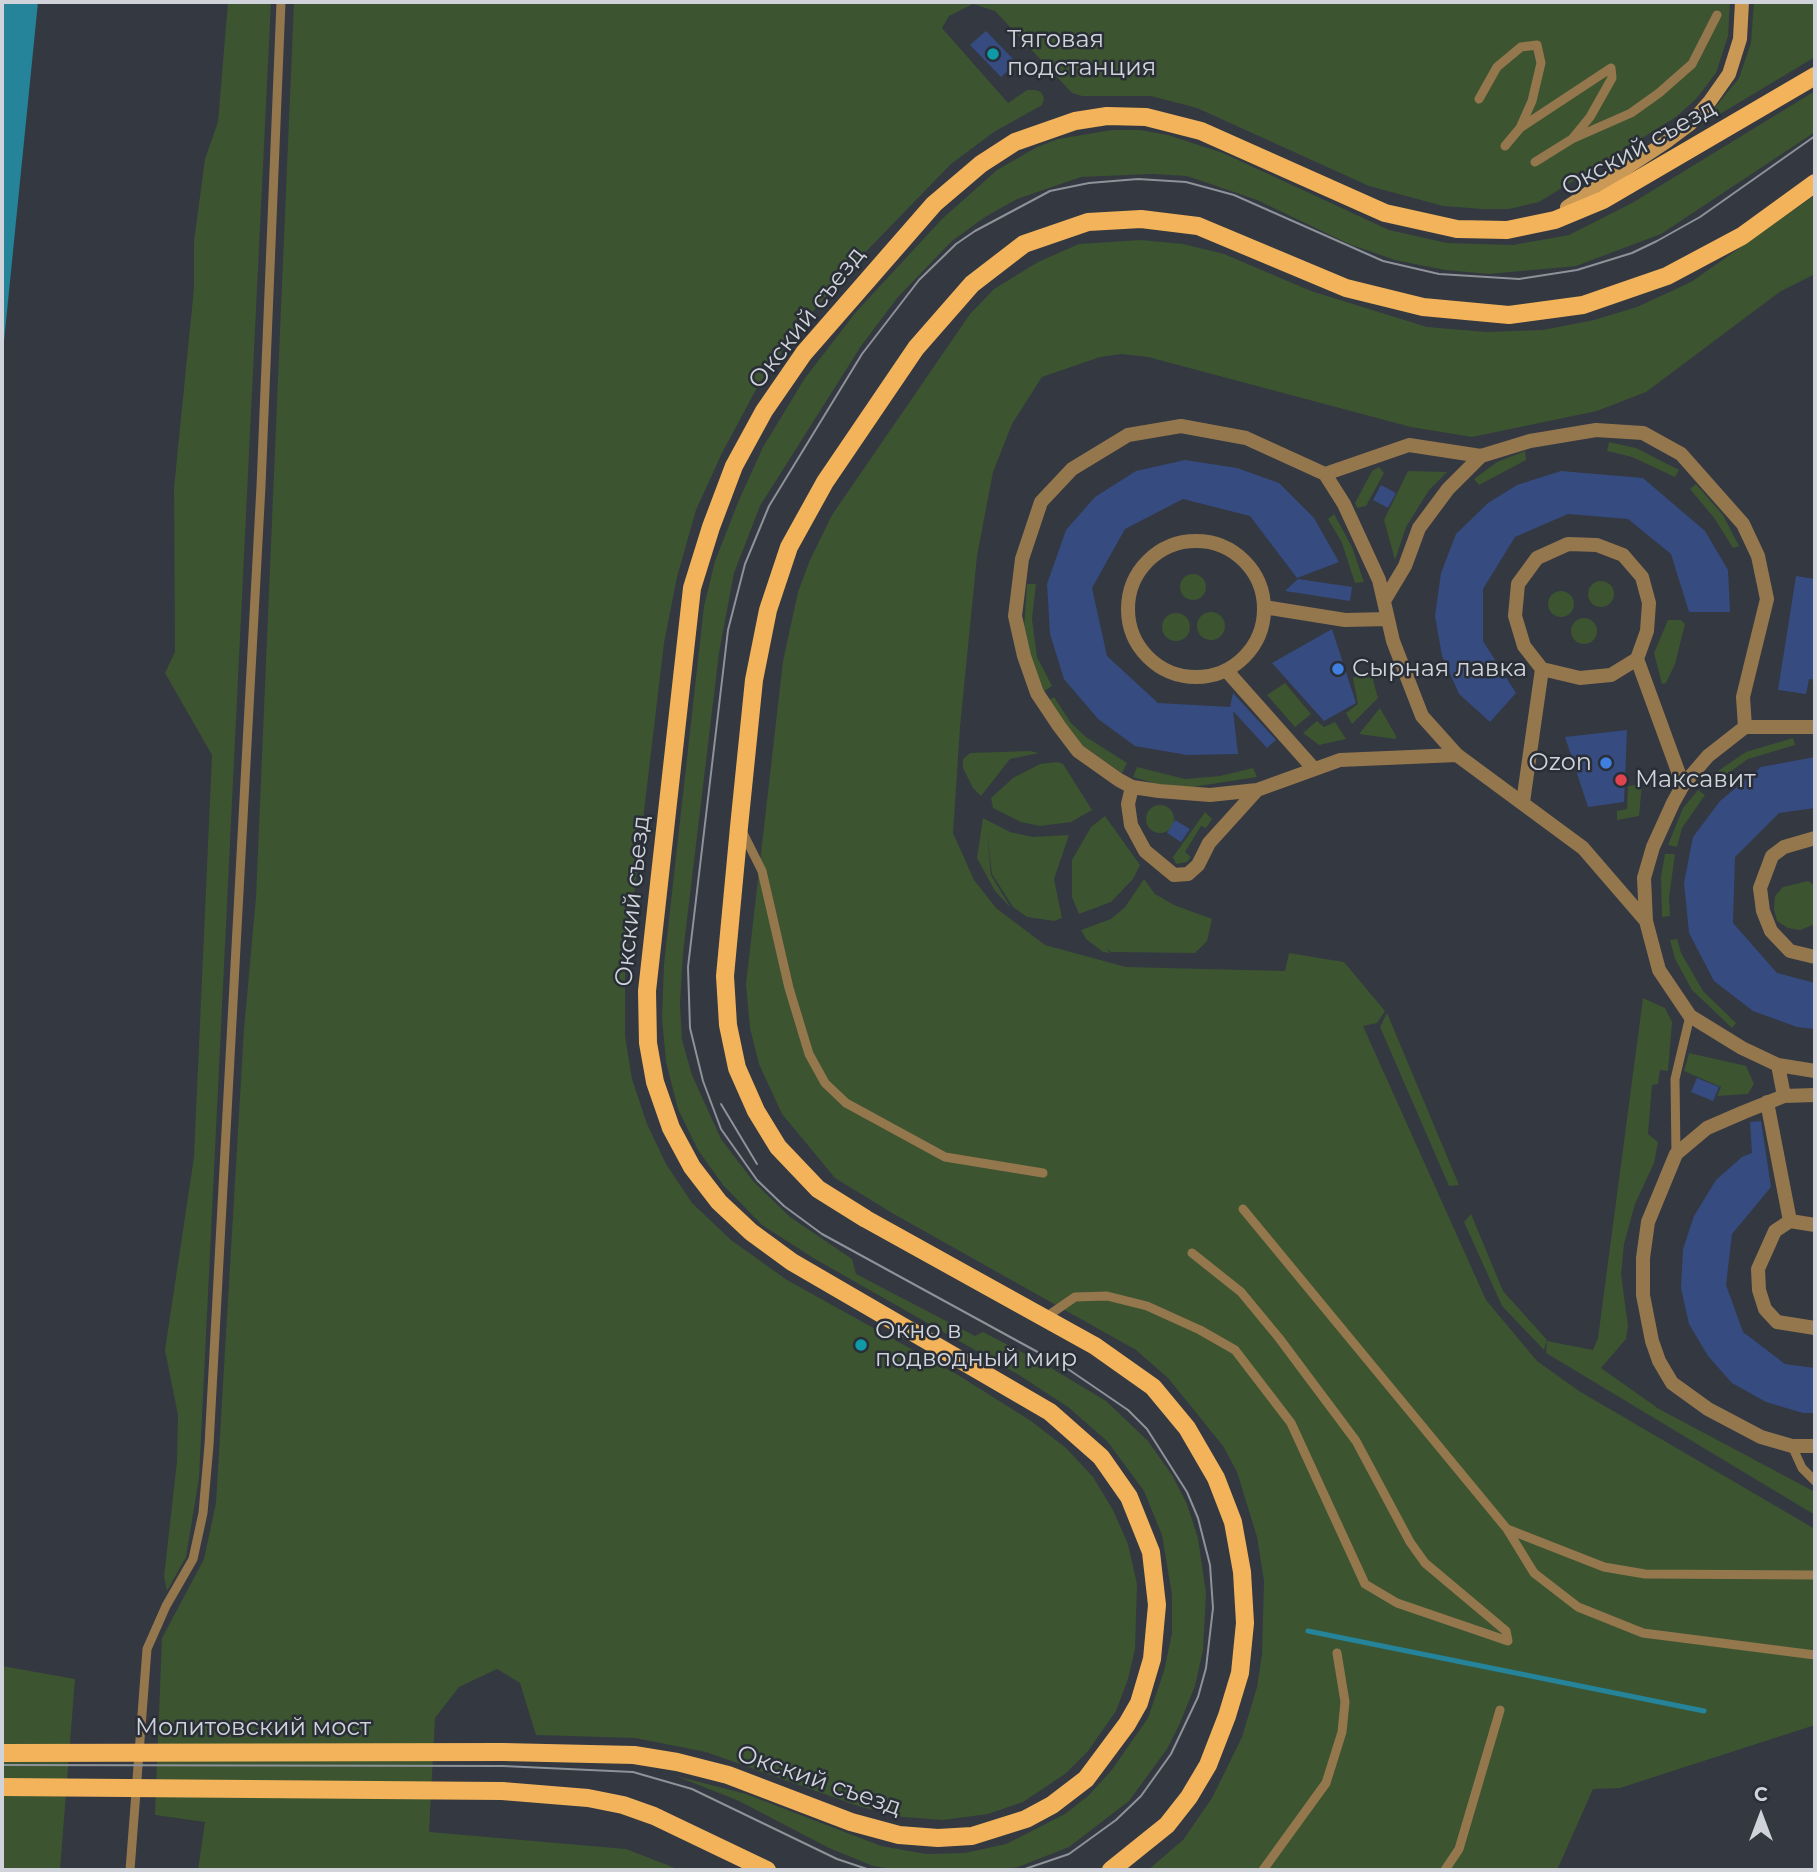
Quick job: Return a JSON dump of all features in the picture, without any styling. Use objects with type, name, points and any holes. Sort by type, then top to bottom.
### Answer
[{"type":"main road","points":[[1527,226],[1588,196],[1690,124],[1729,74],[1740,39],[1742,2]]},
{"type":"main road","name":"Окский съезд","points":[[503,1752],[623,1755],[677,1762],[728,1775],[851,1822],[899,1835],[938,1838],[972,1836],[1026,1819],[1052,1805],[1086,1779],[1114,1745],[1133,1714],[1152,1659],[1157,1605],[1151,1552],[1129,1497],[1101,1457],[1031,1399],[815,1275],[751,1233],[719,1202],[692,1167],[662,1105],[648,1043],[647,991],[692,588],[734,466],[764,411],[804,353],[934,204],[981,164],[1015,142],[1075,121],[1107,116],[1146,117],[1201,131],[1385,213],[1425,224],[1482,230],[1527,226],[1567,215],[1628,187],[1815,76]]},
{"type":"main road","points":[[1111,1870],[1167,1825],[1208,1765],[1240,1673],[1245,1623],[1242,1572],[1233,1522],[1216,1478],[1187,1428],[1153,1387],[1124,1364],[1046,1317],[866,1219],[818,1189],[778,1146],[756,1111],[737,1068],[728,1025],[725,976],[754,680],[768,610],[789,547],[825,482],[916,348],[972,284],[1024,244],[1088,222],[1141,219],[1198,226],[1346,288],[1423,307],[1509,315],[1583,305],[1667,276],[1742,236],[1815,183]]},
{"type":"main road","name":"Молитовский мост","points":[[2,1753],[503,1752]]},
{"type":"main road","points":[[2,1787],[502,1791],[588,1798],[623,1805],[654,1816],[767,1870]]},
{"type":"street","points":[[1457,755],[1340,760],[1257,790],[1210,795],[1132,786],[1078,751],[1037,693],[1024,656],[1015,616],[1022,559],[1041,502],[1072,469],[1128,435],[1181,426],[1246,438],[1325,474],[1369,558],[1422,716],[1457,755],[1583,848],[1646,921]]},
{"type":"street","points":[[1325,474],[1409,445],[1480,456],[1530,441],[1596,430],[1643,433],[1681,454],[1743,524],[1758,556],[1767,599],[1743,697],[1745,727]]},
{"type":"street","points":[[1384,601],[1405,566],[1419,528],[1448,489],[1480,456]]},
{"type":"street","points":[[1202,541],[1223,546],[1242,558],[1255,574],[1263,595],[1264,607],[1258,638],[1245,657],[1226,670],[1204,677],[1180,676],[1159,667],[1142,651],[1130,630],[1127,607],[1132,584],[1143,564],[1160,550],[1180,542],[1202,541]]},
{"type":"street","points":[[1568,544],[1597,545],[1623,555],[1642,577],[1649,603],[1647,631],[1637,659],[1611,675],[1580,678],[1542,669],[1524,646],[1515,616],[1518,584],[1537,558],[1568,544]]},
{"type":"street","points":[[1264,607],[1345,620],[1388,619]]},
{"type":"street","points":[[1637,659],[1683,785]]},
{"type":"street","points":[[1523,802],[1542,669]]},
{"type":"street","points":[[1226,670],[1314,769]]},
{"type":"street","points":[[1815,727],[1745,727],[1708,756],[1683,785],[1653,847],[1644,878],[1646,921],[1658,970],[1690,1016],[1742,1048],[1778,1065],[1815,1071]]},
{"type":"street","points":[[1132,786],[1128,804],[1131,825],[1144,851],[1174,875],[1188,874],[1198,865],[1209,843],[1257,790]]},
{"type":"street","points":[[1815,838],[1804,839],[1784,847],[1772,856],[1760,888],[1763,911],[1771,931],[1790,951],[1815,957]]},
{"type":"street","points":[[1778,1065],[1784,1096]]},
{"type":"street","points":[[1815,1095],[1784,1096],[1767,1102],[1707,1128],[1676,1154],[1648,1222],[1643,1258],[1643,1295],[1658,1361],[1672,1383],[1708,1409],[1761,1437],[1792,1446],[1815,1446]]},
{"type":"street","points":[[1767,1102],[1790,1221]]},
{"type":"street","points":[[1815,1225],[1790,1221],[1774,1231],[1759,1269],[1759,1290],[1766,1308],[1777,1322],[1815,1328]]},
{"type":"lane","points":[[130,1870],[147,1649],[166,1606],[193,1559],[203,1513],[209,1444],[261,486],[281,2]]},
{"type":"lane","points":[[1535,162],[1572,139],[1631,113],[1659,93],[1692,64],[1717,15]]},
{"type":"lane","points":[[1479,99],[1497,67],[1521,47],[1537,45],[1541,63],[1532,101],[1520,128],[1505,146]]},
{"type":"lane","points":[[1520,128],[1611,68],[1612,78],[1590,117],[1572,139]]},
{"type":"lane","points":[[740,827],[762,871],[789,988],[809,1054],[825,1083],[846,1103],[945,1157],[1043,1173]]},
{"type":"lane","points":[[1676,1154],[1675,1079],[1690,1016]]},
{"type":"lane","points":[[1243,1209],[1507,1529],[1534,1573],[1578,1608],[1643,1633],[1815,1654]]},
{"type":"lane","points":[[1046,1317],[1075,1297],[1107,1296],[1147,1306],[1235,1350],[1291,1423],[1365,1584],[1396,1604],[1508,1641],[1506,1631],[1425,1563],[1410,1542],[1356,1441],[1279,1338],[1241,1292],[1192,1253]]},
{"type":"lane","points":[[1792,1446],[1802,1468],[1815,1481]]},
{"type":"lane","points":[[1507,1529],[1604,1567],[1645,1574],[1815,1575]]},
{"type":"lane","points":[[1263,1870],[1326,1783],[1343,1722],[1343,1681],[1337,1653]]},
{"type":"lane","points":[[1445,1870],[1459,1849],[1500,1710]]},
{"type":"green space","points":[[228,2],[271,2],[199,1478],[186,1557],[167,1591],[164,1577],[177,1461],[178,1415],[165,1350],[194,1157],[212,755],[165,673],[175,652],[174,488],[194,288],[194,241],[205,159],[218,122]]},
{"type":"green space","points":[[294,2],[1730,2],[1728,36],[1716,73],[1696,99],[1676,117],[1539,202],[1509,209],[1443,206],[1369,186],[1197,108],[1151,96],[1082,96],[1072,93],[995,11],[973,4],[949,16],[942,28],[1008,103],[1027,90],[1035,90],[1041,92],[1044,98],[1042,105],[994,132],[951,164],[852,266],[797,330],[759,384],[722,453],[696,510],[677,577],[664,643],[625,971],[625,1036],[632,1079],[647,1124],[666,1164],[692,1203],[731,1240],[787,1280],[958,1375],[1031,1421],[1066,1448],[1093,1477],[1113,1510],[1128,1544],[1137,1584],[1135,1649],[1128,1679],[1116,1711],[1088,1751],[1065,1774],[1023,1802],[988,1814],[943,1820],[903,1817],[861,1807],[706,1752],[635,1738],[536,1735],[520,1683],[497,1669],[459,1687],[435,1718],[429,1832],[626,1849],[680,1870],[198,1870],[205,1822],[155,1815],[162,1638],[204,1559],[216,1503],[244,1029],[256,897]]},
{"type":"green space","points":[[1754,2],[1815,2],[1815,57],[1700,126],[1739,78],[1751,43]]},
{"type":"green space","points":[[1815,91],[1815,132],[1661,234],[1576,266],[1489,274],[1445,270],[1395,260],[1349,244],[1257,200],[1187,176],[1152,174],[1081,177],[1017,199],[985,217],[952,241],[898,297],[861,346],[760,506],[734,573],[719,653],[683,953],[680,1004],[682,1040],[692,1075],[721,1139],[753,1181],[790,1217],[852,1259],[856,1274],[975,1336],[983,1332],[1041,1362],[1106,1401],[1148,1441],[1172,1475],[1187,1504],[1198,1538],[1206,1593],[1203,1650],[1195,1686],[1180,1723],[1167,1749],[1129,1801],[1069,1847],[1018,1867],[993,1870],[899,1870],[873,1866],[829,1848],[739,1801],[676,1776],[746,1794],[881,1846],[926,1854],[965,1853],[1006,1844],[1065,1814],[1088,1796],[1111,1771],[1148,1718],[1164,1671],[1172,1633],[1172,1595],[1162,1535],[1144,1491],[1107,1441],[1068,1407],[1019,1375],[815,1259],[762,1225],[723,1185],[698,1150],[678,1109],[666,1062],[662,1018],[664,964],[704,606],[715,561],[739,500],[763,447],[805,378],[856,312],[942,219],[997,170],[1037,147],[1058,139],[1112,130],[1140,130],[1168,135],[1223,153],[1389,230],[1447,243],[1513,245],[1569,235],[1632,203]]},
{"type":"green space","points":[[1815,195],[1815,274],[1781,291],[1646,392],[1597,411],[1472,437],[1411,427],[1148,357],[1121,354],[1100,357],[1042,377],[1012,424],[993,472],[977,556],[960,727],[953,833],[974,880],[996,908],[1045,945],[1126,967],[1285,971],[1289,953],[1344,962],[1385,1011],[1377,1023],[1363,1026],[1486,1300],[1537,1361],[1579,1391],[1815,1529],[1815,1725],[1620,1788],[1593,1789],[1557,1870],[1148,1870],[1183,1840],[1212,1798],[1242,1737],[1257,1687],[1262,1654],[1264,1581],[1257,1537],[1237,1472],[1223,1446],[1168,1378],[1136,1350],[892,1213],[835,1178],[782,1114],[759,1064],[750,1028],[746,984],[783,661],[798,592],[810,560],[832,515],[970,314],[994,289],[1038,262],[1079,244],[1141,240],[1183,244],[1224,254],[1311,291],[1427,327],[1487,332],[1543,330],[1594,320],[1637,307],[1691,282]]},
{"type":"green space","points":[[1609,442],[1636,448],[1679,470],[1675,477],[1632,457],[1607,451]]},
{"type":"green space","points":[[1525,451],[1526,460],[1479,485],[1474,479],[1497,462]]},
{"type":"green space","points":[[1379,467],[1384,473],[1366,506],[1357,508],[1355,503],[1372,471]]},
{"type":"green space","points":[[1408,471],[1447,472],[1429,490],[1406,527],[1395,560],[1384,520]]},
{"type":"green space","points":[[1696,484],[1723,515],[1739,546],[1733,548],[1715,519],[1690,489]]},
{"type":"green space","points":[[1334,514],[1352,547],[1364,582],[1355,583],[1342,543],[1328,519]]},
{"type":"green space","points":[[1193,574],[1202,578],[1206,587],[1202,596],[1193,600],[1184,596],[1180,587],[1184,578]]},
{"type":"green space","points":[[1601,581],[1610,585],[1614,594],[1610,603],[1601,607],[1592,603],[1588,594],[1592,585]]},
{"type":"green space","points":[[1027,584],[1036,584],[1032,619],[1037,657],[1052,686],[1043,692],[1033,670],[1024,628]]},
{"type":"green space","points":[[1561,591],[1570,595],[1574,604],[1570,613],[1561,617],[1552,613],[1548,604],[1552,595]]},
{"type":"green space","points":[[1211,612],[1221,616],[1225,626],[1221,636],[1211,640],[1201,636],[1197,626],[1201,616]]},
{"type":"green space","points":[[1176,613],[1186,617],[1190,627],[1186,637],[1176,641],[1166,637],[1162,627],[1166,617]]},
{"type":"green space","points":[[1584,618],[1593,622],[1597,631],[1593,640],[1584,644],[1575,640],[1571,631],[1575,622]]},
{"type":"green space","points":[[1668,620],[1681,620],[1685,624],[1675,664],[1666,683],[1662,684],[1654,653]]},
{"type":"green space","points":[[1370,669],[1378,698],[1352,724],[1346,713],[1358,704],[1353,678]]},
{"type":"green space","points":[[1285,683],[1311,714],[1295,727],[1267,695]]},
{"type":"green space","points":[[1054,697],[1071,723],[1086,737],[1127,763],[1122,773],[1080,744],[1046,702]]},
{"type":"green space","points":[[1380,708],[1396,736],[1396,739],[1359,734]]},
{"type":"green space","points":[[1317,721],[1324,727],[1335,722],[1346,739],[1319,745],[1303,733]]},
{"type":"green space","points":[[1793,738],[1795,745],[1748,759],[1717,781],[1712,775],[1746,752]]},
{"type":"green space","points":[[970,753],[1039,753],[1010,759],[981,796],[973,788],[963,768],[963,759]]},
{"type":"green space","points":[[1040,764],[1063,764],[1092,810],[1071,822],[1040,826],[1021,822],[993,808],[991,798],[1013,778]]},
{"type":"green space","points":[[1137,767],[1185,779],[1220,776],[1253,768],[1257,777],[1192,787],[1156,784],[1133,777]]},
{"type":"green space","points":[[1642,784],[1639,816],[1617,820],[1617,811],[1627,809],[1628,786]]},
{"type":"green space","points":[[1698,790],[1705,795],[1682,828],[1677,847],[1668,845],[1683,808]]},
{"type":"green space","points":[[1160,805],[1170,809],[1174,819],[1170,829],[1160,833],[1150,829],[1146,819],[1150,809]]},
{"type":"green space","points":[[1205,812],[1212,819],[1206,828],[1201,826],[1185,852],[1191,857],[1187,862],[1176,864],[1173,857]]},
{"type":"green space","points":[[1105,816],[1140,865],[1133,879],[1111,902],[1079,914],[1072,897],[1072,860],[1091,827]]},
{"type":"green space","points":[[983,818],[1010,832],[1033,837],[1069,835],[1054,879],[1062,918],[1054,921],[1027,917],[1013,907],[992,874],[987,832],[991,875],[1011,908],[995,891],[977,858]]},
{"type":"green space","points":[[1665,854],[1675,854],[1669,898],[1670,916],[1662,917],[1661,876]]},
{"type":"green space","points":[[1144,879],[1155,894],[1174,905],[1212,919],[1207,941],[1195,953],[1111,952],[1106,948],[1110,953],[1103,952],[1086,939],[1081,930],[1111,919],[1125,907]]},
{"type":"green space","points":[[1808,881],[1815,886],[1815,924],[1800,930],[1788,928],[1777,921],[1775,896],[1783,887]]},
{"type":"green space","points":[[1677,939],[1681,953],[1703,991],[1736,1023],[1732,1028],[1692,990],[1675,959],[1670,940]]},
{"type":"green space","points":[[1643,998],[1665,1008],[1672,1022],[1668,1071],[1660,1070],[1658,1084],[1652,1085],[1648,1134],[1658,1142],[1654,1163],[1635,1204],[1624,1244],[1621,1274],[1628,1326],[1626,1339],[1601,1368],[1659,1409],[1815,1492],[1815,1515],[1546,1353],[1547,1341],[1593,1350],[1598,1338]]},
{"type":"green space","points":[[1387,1013],[1459,1185],[1449,1186],[1380,1027]]},
{"type":"green space","points":[[1689,1053],[1746,1066],[1754,1084],[1748,1094],[1717,1096],[1721,1087],[1684,1071]]},
{"type":"green space","points":[[1471,1214],[1503,1291],[1547,1340],[1544,1350],[1502,1306],[1464,1222]]},
{"type":"green space","points":[[2,1666],[75,1679],[60,1870],[2,1870]]},
{"type":"water","points":[[2,2],[38,2],[2,361]]},
{"type":"building","name":"Тяговая подстанция","points":[[986,31],[1017,63],[1001,77],[970,45]]},
{"type":"building","points":[[1185,460],[1237,468],[1279,483],[1314,518],[1339,562],[1297,578],[1250,516],[1183,499],[1125,529],[1092,588],[1107,656],[1158,703],[1230,707],[1233,693],[1276,740],[1267,748],[1233,711],[1238,754],[1187,755],[1135,746],[1098,719],[1064,679],[1050,634],[1047,584],[1066,530],[1095,497],[1136,471]]},
{"type":"building","points":[[1561,471],[1643,478],[1705,531],[1728,570],[1730,612],[1689,612],[1671,554],[1628,519],[1568,514],[1515,537],[1483,589],[1483,641],[1516,693],[1490,722],[1459,694],[1442,656],[1435,616],[1441,573],[1456,534],[1488,503],[1517,485]]},
{"type":"building","points":[[1381,485],[1396,493],[1388,508],[1373,500]]},
{"type":"building","points":[[1796,576],[1815,579],[1815,680],[1809,679],[1806,694],[1778,690]]},
{"type":"building","points":[[1298,579],[1352,587],[1350,601],[1285,591]]},
{"type":"building","points":[[1332,629],[1356,703],[1324,721],[1272,663]]},
{"type":"building","points":[[1627,730],[1624,802],[1588,807],[1565,737]]},
{"type":"building","points":[[1815,757],[1815,808],[1779,813],[1735,857],[1733,923],[1777,973],[1815,983],[1815,1029],[1797,1027],[1753,1011],[1714,981],[1689,933],[1684,883],[1693,837],[1720,801],[1761,767]]},
{"type":"building","points":[[1175,820],[1190,829],[1181,842],[1167,833]]},
{"type":"building","points":[[1697,1078],[1719,1087],[1713,1101],[1691,1092]]},
{"type":"building","points":[[1761,1121],[1771,1187],[1732,1234],[1726,1285],[1743,1332],[1785,1364],[1815,1368],[1815,1413],[1803,1413],[1766,1402],[1732,1383],[1708,1356],[1689,1324],[1681,1288],[1683,1249],[1694,1216],[1716,1180],[1742,1157],[1752,1153],[1750,1122]]},
{"type":"waterway","points":[[1308,1631],[1704,1711]]},
{"type":"tram line","points":[[1022,1870],[1069,1854],[1116,1820],[1141,1796],[1171,1754],[1198,1697],[1206,1668],[1213,1608],[1210,1565],[1198,1518],[1187,1492],[1147,1429],[1128,1410],[1065,1367],[822,1234],[784,1206],[757,1180],[721,1129],[703,1081],[690,1028],[688,967],[728,630],[745,564],[769,506],[862,354],[919,280],[956,244],[975,231],[1050,191],[1089,183],[1138,179],[1186,182],[1234,195],[1383,261],[1439,274],[1519,279],[1577,270],[1632,253],[1657,241],[1700,217],[1815,136]]},
{"type":"tram line","points":[[721,1104],[757,1164]]},
{"type":"tram line","points":[[2,1765],[503,1766],[633,1772],[692,1789],[837,1859],[870,1870]]},
{"type":"place","name":"Тяговая подстанция","points":[[993,54]]},
{"type":"place","name":"Сырная лавка","points":[[1338,669]]},
{"type":"place","name":"Ozon","points":[[1606,763]]},
{"type":"place","name":"Максавит","points":[[1621,780]]},
{"type":"place","name":"Окно в подводный мир","points":[[861,1345]]}]
